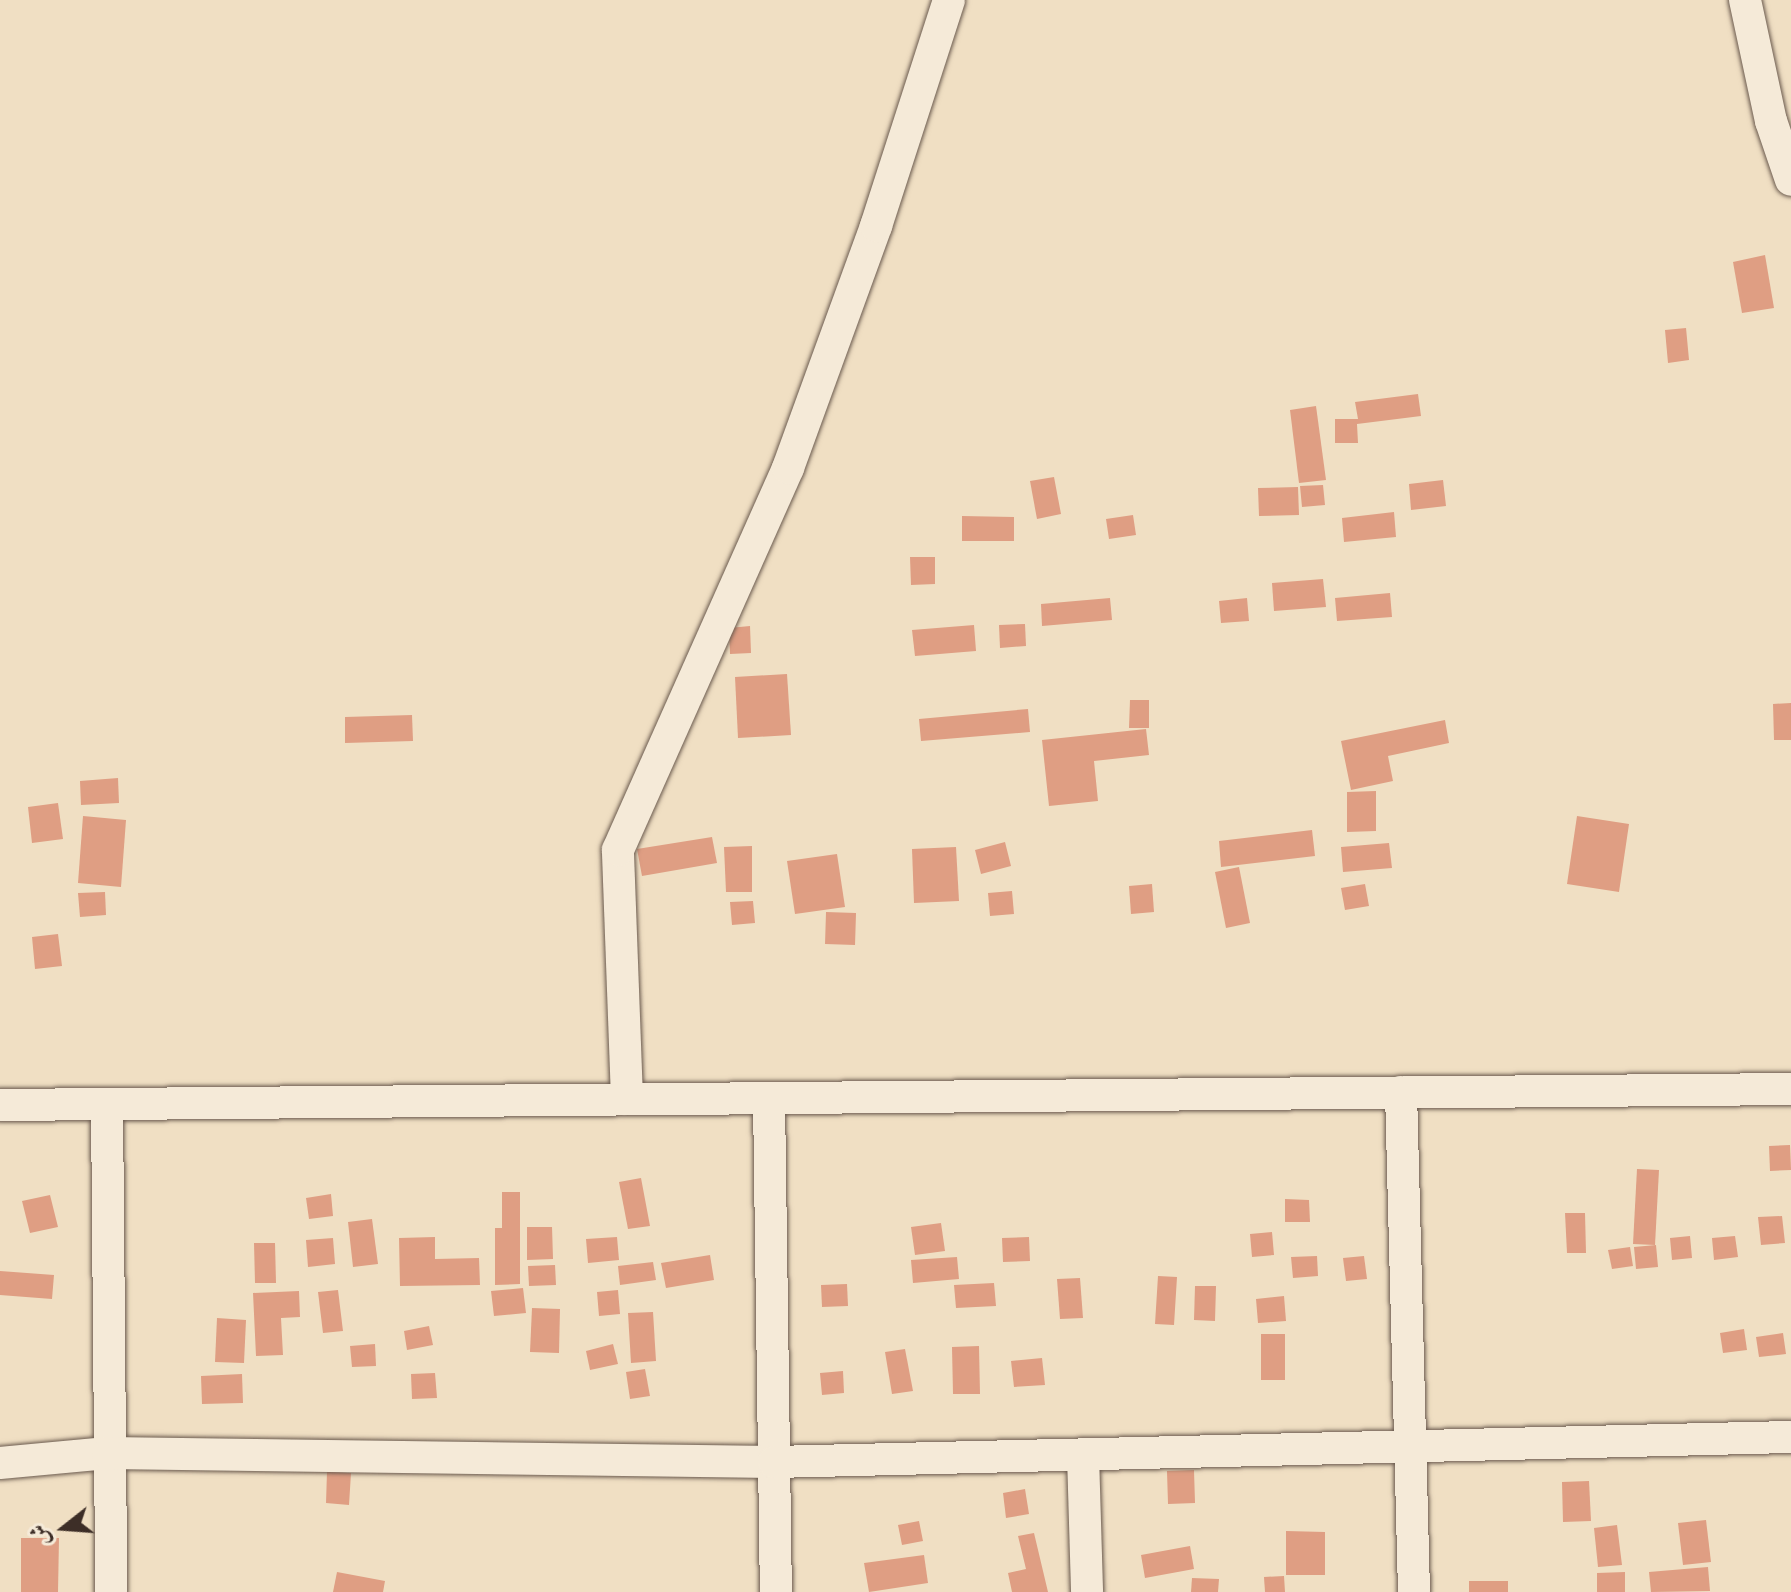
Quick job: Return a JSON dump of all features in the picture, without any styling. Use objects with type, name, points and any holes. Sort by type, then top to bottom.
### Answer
[{"type":"street","points":[[627,1099],[618,850],[788,468],[876,226],[949,0]]},
{"type":"street","points":[[1745,0],[1771,121],[1791,180]]},
{"type":"street","points":[[0,1105],[1791,1089]]},
{"type":"street","points":[[1401,1092],[1414,1592]]},
{"type":"street","points":[[769,1098],[776,1592]]},
{"type":"street","points":[[107,1104],[111,1592]]},
{"type":"street","points":[[0,1463],[108,1453],[774,1462],[1791,1437]]},
{"type":"street","points":[[1083,1455],[1087,1592]]},
{"type":"building","points":[[1765,255],[1774,308],[1742,313],[1733,262]]},
{"type":"building","points":[[1686,328],[1689,360],[1668,363],[1665,330]]},
{"type":"building","points":[[1418,394],[1421,416],[1357,424],[1358,443],[1335,443],[1335,419],[1358,419],[1355,402]]},
{"type":"building","points":[[1316,406],[1326,480],[1299,483],[1290,410]]},
{"type":"building","points":[[1054,477],[1061,514],[1037,519],[1030,481]]},
{"type":"building","points":[[1443,480],[1446,506],[1411,510],[1409,484]]},
{"type":"building","points":[[1323,485],[1325,505],[1302,507],[1300,486]]},
{"type":"building","points":[[1298,487],[1299,515],[1259,516],[1258,488]]},
{"type":"building","points":[[1394,512],[1396,537],[1344,542],[1342,518]]},
{"type":"building","points":[[1133,515],[1136,535],[1109,539],[1106,519]]},
{"type":"building","points":[[962,516],[1014,517],[1014,541],[962,541]]},
{"type":"building","points":[[910,557],[935,557],[935,584],[911,585]]},
{"type":"building","points":[[1323,579],[1326,607],[1274,611],[1272,583]]},
{"type":"building","points":[[1390,593],[1392,617],[1337,621],[1335,598]]},
{"type":"building","points":[[1110,598],[1112,620],[1042,626],[1041,604]]},
{"type":"building","points":[[1247,598],[1249,621],[1221,623],[1219,601]]},
{"type":"building","points":[[1025,624],[1026,646],[1000,648],[999,625]]},
{"type":"building","points":[[974,625],[976,651],[915,656],[912,630]]},
{"type":"building","points":[[750,626],[751,653],[730,654],[729,628]]},
{"type":"building","points":[[787,674],[791,735],[738,738],[735,677]]},
{"type":"building","points":[[1130,700],[1149,700],[1149,728],[1129,728]]},
{"type":"building","points":[[1791,703],[1791,740],[1774,740],[1773,704]]},
{"type":"building","points":[[1028,709],[1030,732],[921,741],[919,719]]},
{"type":"building","points":[[412,715],[413,741],[345,743],[345,717]]},
{"type":"building","points":[[1445,720],[1449,743],[1388,756],[1393,781],[1351,790],[1341,741]]},
{"type":"building","points":[[1146,729],[1149,755],[1094,761],[1098,801],[1049,806],[1042,740]]},
{"type":"building","points":[[118,778],[119,803],[81,805],[80,781]]},
{"type":"building","points":[[1376,791],[1376,831],[1347,832],[1347,792]]},
{"type":"building","points":[[58,803],[63,839],[32,843],[28,807]]},
{"type":"building","points":[[83,816],[126,820],[121,887],[78,883]]},
{"type":"building","points":[[1577,816],[1629,824],[1619,892],[1567,884]]},
{"type":"building","points":[[1312,830],[1315,856],[1221,867],[1219,841]]},
{"type":"building","points":[[712,837],[717,863],[642,876],[637,849]]},
{"type":"building","points":[[1005,842],[1011,866],[981,874],[975,850]]},
{"type":"building","points":[[1389,843],[1392,868],[1343,872],[1341,847]]},
{"type":"building","points":[[752,846],[752,892],[726,892],[724,847]]},
{"type":"building","points":[[956,847],[959,901],[914,903],[912,849]]},
{"type":"building","points":[[837,854],[845,907],[795,914],[787,861]]},
{"type":"building","points":[[1239,867],[1250,923],[1226,928],[1215,872]]},
{"type":"building","points":[[1152,884],[1154,912],[1131,914],[1129,886]]},
{"type":"building","points":[[1365,884],[1369,906],[1345,910],[1341,888]]},
{"type":"building","points":[[1012,891],[1014,914],[990,916],[988,893]]},
{"type":"building","points":[[105,892],[106,915],[80,917],[78,893]]},
{"type":"building","points":[[753,901],[755,923],[732,925],[730,902]]},
{"type":"building","points":[[826,912],[856,913],[855,945],[825,944]]},
{"type":"building","points":[[58,934],[62,966],[35,969],[32,937]]},
{"type":"building","points":[[1790,1145],[1791,1170],[1770,1171],[1769,1146]]},
{"type":"building","points":[[1637,1169],[1659,1170],[1655,1245],[1633,1244]]},
{"type":"building","points":[[641,1178],[650,1226],[628,1229],[619,1182]]},
{"type":"building","points":[[502,1192],[520,1192],[520,1284],[495,1285],[495,1228],[502,1228]]},
{"type":"building","points":[[331,1194],[333,1216],[309,1219],[306,1198]]},
{"type":"building","points":[[50,1195],[58,1227],[30,1233],[22,1201]]},
{"type":"building","points":[[1285,1199],[1309,1200],[1310,1222],[1285,1222]]},
{"type":"building","points":[[1565,1213],[1585,1213],[1586,1253],[1567,1253]]},
{"type":"building","points":[[1782,1216],[1785,1243],[1761,1245],[1758,1217]]},
{"type":"building","points":[[372,1219],[378,1264],[353,1267],[348,1222]]},
{"type":"building","points":[[941,1223],[945,1251],[915,1255],[911,1227]]},
{"type":"building","points":[[527,1227],[552,1227],[553,1259],[527,1260]]},
{"type":"building","points":[[1272,1232],[1274,1255],[1252,1257],[1250,1234]]},
{"type":"building","points":[[1690,1236],[1692,1258],[1672,1260],[1670,1238]]},
{"type":"building","points":[[1735,1236],[1738,1257],[1714,1260],[1712,1238]]},
{"type":"building","points":[[435,1237],[435,1259],[479,1258],[480,1285],[400,1286],[399,1238]]},
{"type":"building","points":[[617,1237],[619,1260],[588,1263],[586,1239]]},
{"type":"building","points":[[1029,1237],[1030,1261],[1003,1262],[1002,1238]]},
{"type":"building","points":[[333,1238],[335,1264],[308,1267],[306,1240]]},
{"type":"building","points":[[254,1243],[275,1243],[276,1283],[255,1283]]},
{"type":"building","points":[[1656,1245],[1658,1267],[1636,1269],[1634,1247]]},
{"type":"building","points":[[1630,1247],[1633,1266],[1612,1269],[1608,1250]]},
{"type":"building","points":[[710,1255],[714,1280],[666,1288],[661,1263]]},
{"type":"building","points":[[1317,1256],[1318,1276],[1293,1278],[1291,1257]]},
{"type":"building","points":[[1364,1256],[1367,1279],[1346,1281],[1343,1258]]},
{"type":"building","points":[[957,1257],[959,1279],[913,1283],[911,1260]]},
{"type":"building","points":[[653,1262],[656,1280],[620,1285],[618,1266]]},
{"type":"building","points":[[555,1265],[556,1285],[529,1286],[528,1266]]},
{"type":"building","points":[[0,1271],[54,1275],[52,1299],[0,1295]]},
{"type":"building","points":[[1158,1276],[1177,1277],[1174,1325],[1155,1324]]},
{"type":"building","points":[[1080,1278],[1083,1318],[1060,1319],[1057,1279]]},
{"type":"building","points":[[994,1283],[996,1306],[956,1308],[954,1285]]},
{"type":"building","points":[[847,1284],[848,1306],[822,1307],[821,1285]]},
{"type":"building","points":[[1195,1286],[1216,1286],[1215,1321],[1194,1320]]},
{"type":"building","points":[[523,1288],[526,1313],[494,1316],[491,1291]]},
{"type":"building","points":[[338,1290],[343,1331],[323,1333],[318,1292]]},
{"type":"building","points":[[618,1290],[620,1314],[599,1316],[597,1292]]},
{"type":"building","points":[[299,1291],[300,1317],[281,1318],[283,1355],[256,1356],[253,1293]]},
{"type":"building","points":[[1284,1296],[1286,1321],[1258,1323],[1256,1299]]},
{"type":"building","points":[[532,1308],[560,1309],[559,1353],[530,1352]]},
{"type":"building","points":[[653,1312],[656,1361],[631,1363],[628,1313]]},
{"type":"building","points":[[217,1318],[246,1320],[244,1363],[215,1362]]},
{"type":"building","points":[[429,1326],[433,1345],[407,1350],[404,1331]]},
{"type":"building","points":[[1744,1329],[1747,1350],[1723,1353],[1720,1333]]},
{"type":"building","points":[[1783,1333],[1786,1354],[1759,1357],[1756,1337]]},
{"type":"building","points":[[1261,1334],[1285,1334],[1285,1380],[1261,1380]]},
{"type":"building","points":[[375,1344],[376,1366],[352,1367],[350,1346]]},
{"type":"building","points":[[613,1344],[618,1364],[590,1370],[586,1351]]},
{"type":"building","points":[[979,1346],[980,1394],[953,1394],[952,1347]]},
{"type":"building","points":[[905,1349],[913,1391],[892,1394],[885,1352]]},
{"type":"building","points":[[1042,1358],[1045,1385],[1014,1387],[1011,1361]]},
{"type":"building","points":[[645,1369],[650,1396],[630,1399],[626,1372]]},
{"type":"building","points":[[843,1371],[844,1393],[822,1395],[820,1373]]},
{"type":"building","points":[[435,1373],[437,1398],[412,1399],[411,1374]]},
{"type":"building","points":[[242,1374],[243,1403],[202,1404],[201,1376]]},
{"type":"building","points":[[1194,1470],[1195,1503],[1168,1504],[1167,1471]]},
{"type":"building","points":[[327,1471],[351,1473],[349,1505],[326,1503]]},
{"type":"building","points":[[1589,1481],[1591,1521],[1563,1522],[1562,1482]]},
{"type":"building","points":[[1025,1489],[1029,1514],[1006,1518],[1003,1493]]},
{"type":"building","points":[[1706,1520],[1711,1562],[1683,1565],[1678,1523]]},
{"type":"building","points":[[919,1521],[923,1541],[902,1545],[898,1525]]},
{"type":"building","points":[[1617,1525],[1622,1565],[1598,1567],[1594,1528]]},
{"type":"building","points":[[1286,1531],[1325,1532],[1325,1575],[1286,1575]]},
{"type":"building","points":[[1034,1533],[1048,1592],[1012,1592],[1008,1573],[1026,1569],[1018,1536]]},
{"type":"building","points":[[21,1538],[59,1538],[58,1592],[21,1592]]},
{"type":"building","points":[[1190,1546],[1194,1569],[1145,1578],[1141,1555]]},
{"type":"building","points":[[924,1555],[928,1583],[869,1592],[864,1563]]},
{"type":"building","points":[[1708,1567],[1710,1591],[1651,1592],[1649,1572]]},
{"type":"building","points":[[337,1572],[385,1581],[383,1592],[333,1592]]},
{"type":"building","points":[[1625,1572],[1625,1592],[1597,1592],[1597,1573]]},
{"type":"building","points":[[1284,1576],[1285,1592],[1265,1592],[1264,1577]]},
{"type":"building","points":[[1192,1578],[1219,1579],[1218,1592],[1191,1592]]},
{"type":"building","points":[[1469,1581],[1508,1581],[1508,1592],[1469,1592]]}]
